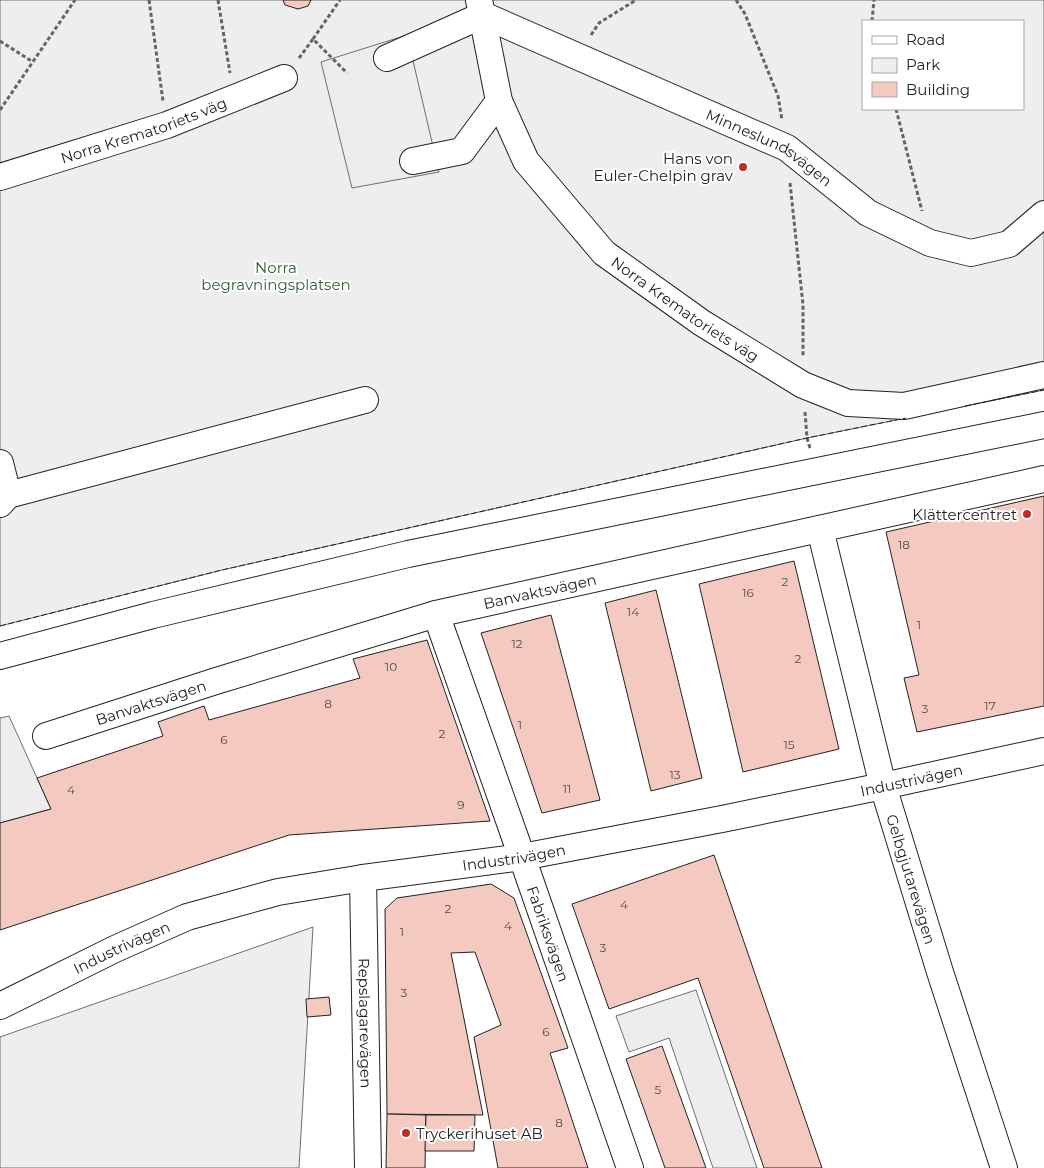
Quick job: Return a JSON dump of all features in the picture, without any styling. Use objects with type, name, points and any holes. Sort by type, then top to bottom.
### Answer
[{"type":"street","name":"Norra Krematoriets väg","points":[[481,8],[499,101],[526,162],[604,253],[702,323],[803,385],[848,403],[904,406],[1044,375]]},
{"type":"street","name":"Minneslundsvägen","points":[[481,8],[577,56],[787,148],[868,213],[930,243],[971,253],[1009,244],[1044,214]]},
{"type":"street","points":[[387,58],[481,8]]},
{"type":"street","name":"Norra Krematoriets väg","points":[[0,176],[167,125],[284,78]]},
{"type":"street","points":[[413,161],[462,151],[499,101]]},
{"type":"street","points":[[0,463],[4,500],[365,400]]},
{"type":"street","points":[[0,656],[153,615],[408,554],[1044,425]]},
{"type":"street","name":"Banvaktsvägen","points":[[46,736],[226,678],[436,614],[1044,479]]},
{"type":"street","name":"Gelbgjutarevägen","points":[[820,529],[884,786],[940,972],[1004,1168]]},
{"type":"street","name":"Fabriksvägen","points":[[436,614],[630,1168]]},
{"type":"street","name":"Industrivägen","points":[[0,1006],[186,916],[278,892],[363,878],[522,857],[722,819],[1044,751]]},
{"type":"street","name":"Repslagarevägen","points":[[363,878],[368,1168]]},
{"type":"path","points":[[0,110],[76,0]]},
{"type":"path","points":[[149,0],[167,125]]},
{"type":"path","points":[[218,0],[234,98]]},
{"type":"path","points":[[284,78],[340,0]]},
{"type":"path","points":[[577,56],[599,23],[636,0]]},
{"type":"path","points":[[736,0],[745,14],[778,96],[787,148],[791,205],[803,305],[803,385],[807,438],[810,448]]},
{"type":"path","points":[[872,20],[874,0]]},
{"type":"path","points":[[312,39],[347,73]]},
{"type":"path","points":[[0,41],[33,62]]},
{"type":"path","points":[[896,110],[930,243]]},
{"type":"green space","name":"Norra begravningsplatsen","points":[[0,0],[1044,0],[1044,390],[807,438],[222,570],[0,626]]},
{"type":"green space","points":[[313,927],[299,1168],[0,1168],[0,1037]]},
{"type":"shaded area","points":[[407,35],[439,172],[352,188],[321,62]]},
{"type":"shaded area","points":[[9,716],[51,809],[0,823],[0,718]]},
{"type":"shaded area","points":[[696,990],[757,1168],[713,1168],[669,1038],[629,1052],[616,1016]]},
{"type":"building","points":[[283,0],[311,0],[308,6],[298,9],[285,5]]},
{"type":"building","points":[[1044,496],[1044,706],[917,732],[904,678],[919,675],[886,532]]},
{"type":"building","points":[[794,561],[839,749],[743,772],[699,584]]},
{"type":"building","points":[[656,590],[702,778],[651,791],[605,603]]},
{"type":"building","points":[[551,615],[600,800],[542,813],[481,633]]},
{"type":"building","points":[[427,640],[490,821],[289,835],[0,930],[0,823],[51,809],[37,778],[163,736],[158,722],[204,706],[209,720],[360,678],[353,659]]},
{"type":"building","points":[[714,855],[822,1168],[764,1168],[698,978],[609,1009],[572,904]]},
{"type":"building","points":[[491,884],[514,898],[568,1048],[550,1053],[588,1168],[498,1168],[474,1037],[501,1025],[475,952],[451,953],[483,1115],[387,1114],[385,909],[397,898]]},
{"type":"building","points":[[329,997],[331,1015],[307,1017],[306,999]]},
{"type":"building","points":[[662,1046],[706,1168],[665,1168],[626,1059]]},
{"type":"building","name":"Tryckerihuset AB","points":[[387,1114],[426,1115],[425,1168],[386,1168]]},
{"type":"building","points":[[426,1115],[475,1115],[474,1151],[425,1151]]},
{"type":"fence","points":[[965,406],[1044,390]]},
{"type":"fence","points":[[0,626],[222,570],[807,438],[906,418]]},
{"type":"place","name":"Hans von Euler-Chelpin grav","points":[[743,167]]},
{"type":"place","name":"Klättercentret","points":[[1027,514]]},
{"type":"place","name":"Tryckerihuset AB","points":[[406,1133]]}]
